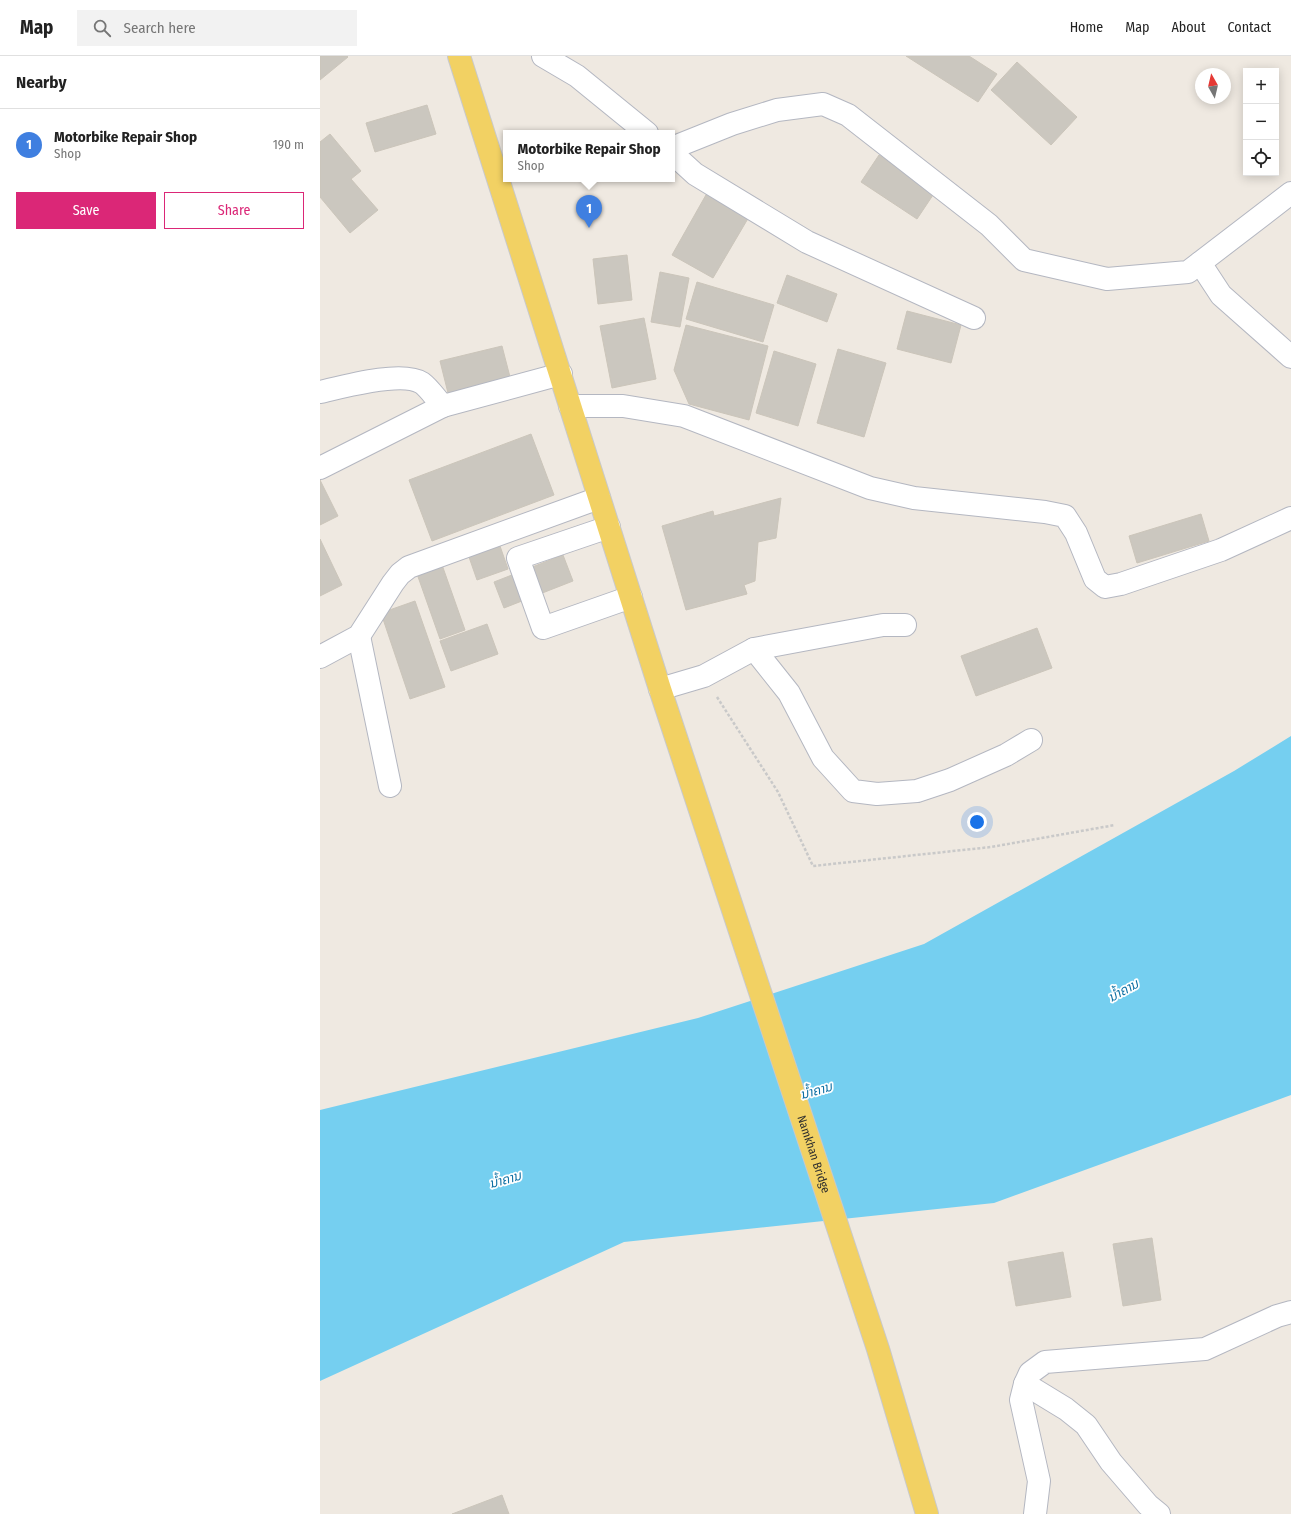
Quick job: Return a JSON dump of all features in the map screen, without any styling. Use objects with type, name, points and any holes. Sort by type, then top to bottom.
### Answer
[{"type":"main road","name":"Namkhan Bridge","points":[[459,56],[718,869],[878,1349],[927,1514]]},
{"type":"street","points":[[543,56],[577,76],[643,130]]},
{"type":"street","points":[[675,147],[732,124],[777,110],[823,104],[848,115],[989,225],[1024,260],[1107,279],[1188,272],[1291,194]]},
{"type":"street","points":[[675,156],[695,174],[807,242],[974,318]]},
{"type":"street","points":[[1200,263],[1221,295],[1291,357]]},
{"type":"street","points":[[320,468],[442,406],[561,374]]},
{"type":"street","points":[[320,392],[365,381],[388,379],[411,380],[421,382],[442,406]]},
{"type":"street","points":[[570,406],[623,406],[684,416],[870,488],[914,498],[1045,512],[1065,516],[1076,533],[1095,579],[1105,587],[1121,584],[1221,550],[1291,518]]},
{"type":"street","points":[[320,657],[359,636],[393,582],[409,567],[599,498]]},
{"type":"street","points":[[608,527],[518,558],[543,628],[631,598]]},
{"type":"street","points":[[660,689],[704,676],[754,649],[883,625],[905,625]]},
{"type":"street","points":[[359,636],[390,786]]},
{"type":"street","points":[[754,649],[789,693],[823,758],[853,791],[877,794],[917,791],[950,780],[1006,755],[1031,740]]},
{"type":"street","points":[[1035,1514],[1039,1481],[1021,1400],[1025,1384],[1030,1373],[1045,1362],[1205,1349],[1277,1316],[1291,1312]]},
{"type":"street","points":[[1025,1384],[1066,1409],[1086,1426],[1110,1462],[1148,1505],[1159,1514]]},
{"type":"water","name":"ນ້ຳຄານ","points":[[1291,736],[1291,1095],[994,1203],[624,1242],[320,1381],[320,1110],[698,1018],[924,944],[1234,771]]},
{"type":"building","points":[[320,56],[347,56],[348,57],[320,80]]},
{"type":"building","points":[[906,56],[969,56],[997,74],[978,102]]},
{"type":"building","points":[[1017,62],[1077,117],[1051,145],[991,90]]},
{"type":"building","points":[[427,105],[436,134],[375,152],[366,123]]},
{"type":"building","points":[[330,134],[361,171],[351,179],[378,210],[350,233],[320,197],[320,142]]},
{"type":"building","points":[[879,155],[935,192],[917,219],[861,182]]},
{"type":"building","points":[[711,186],[753,210],[713,278],[672,255]]},
{"type":"building","points":[[627,255],[632,300],[598,304],[593,259]]},
{"type":"building","points":[[660,272],[689,278],[680,327],[651,322]]},
{"type":"building","points":[[787,275],[837,294],[827,322],[777,303]]},
{"type":"building","points":[[697,282],[774,305],[763,342],[686,319]]},
{"type":"building","points":[[907,311],[961,325],[951,363],[897,349]]},
{"type":"building","points":[[644,318],[656,379],[612,388],[600,326]]},
{"type":"building","points":[[686,325],[768,346],[749,420],[689,404],[674,370]]},
{"type":"building","points":[[502,346],[510,377],[448,393],[440,361]]},
{"type":"building","points":[[838,349],[886,363],[864,437],[817,423]]},
{"type":"building","points":[[774,351],[816,364],[798,426],[756,413]]},
{"type":"building","points":[[531,434],[554,495],[432,541],[409,480]]},
{"type":"building","points":[[320,480],[338,516],[320,525]]},
{"type":"building","points":[[781,498],[776,538],[758,542],[755,581],[744,585],[747,594],[686,610],[662,526],[713,511],[714,516]]},
{"type":"building","points":[[1201,514],[1209,541],[1137,563],[1129,536]]},
{"type":"building","points":[[320,539],[342,585],[320,596]]},
{"type":"building","points":[[500,546],[508,569],[477,580],[469,557]]},
{"type":"building","points":[[563,555],[573,581],[504,608],[494,582]]},
{"type":"building","points":[[441,562],[465,630],[440,639],[416,571]]},
{"type":"building","points":[[415,601],[445,687],[410,699],[381,613]]},
{"type":"building","points":[[487,624],[498,654],[451,671],[440,641]]},
{"type":"building","points":[[1037,628],[1052,668],[976,696],[961,656]]},
{"type":"building","points":[[1152,1238],[1161,1300],[1123,1306],[1113,1244]]},
{"type":"building","points":[[1063,1252],[1071,1297],[1016,1306],[1008,1262]]},
{"type":"building","points":[[502,1495],[509,1514],[452,1514]]},
{"type":"place","name":"Motorbike Repair Shop","points":[[589,228]]}]
